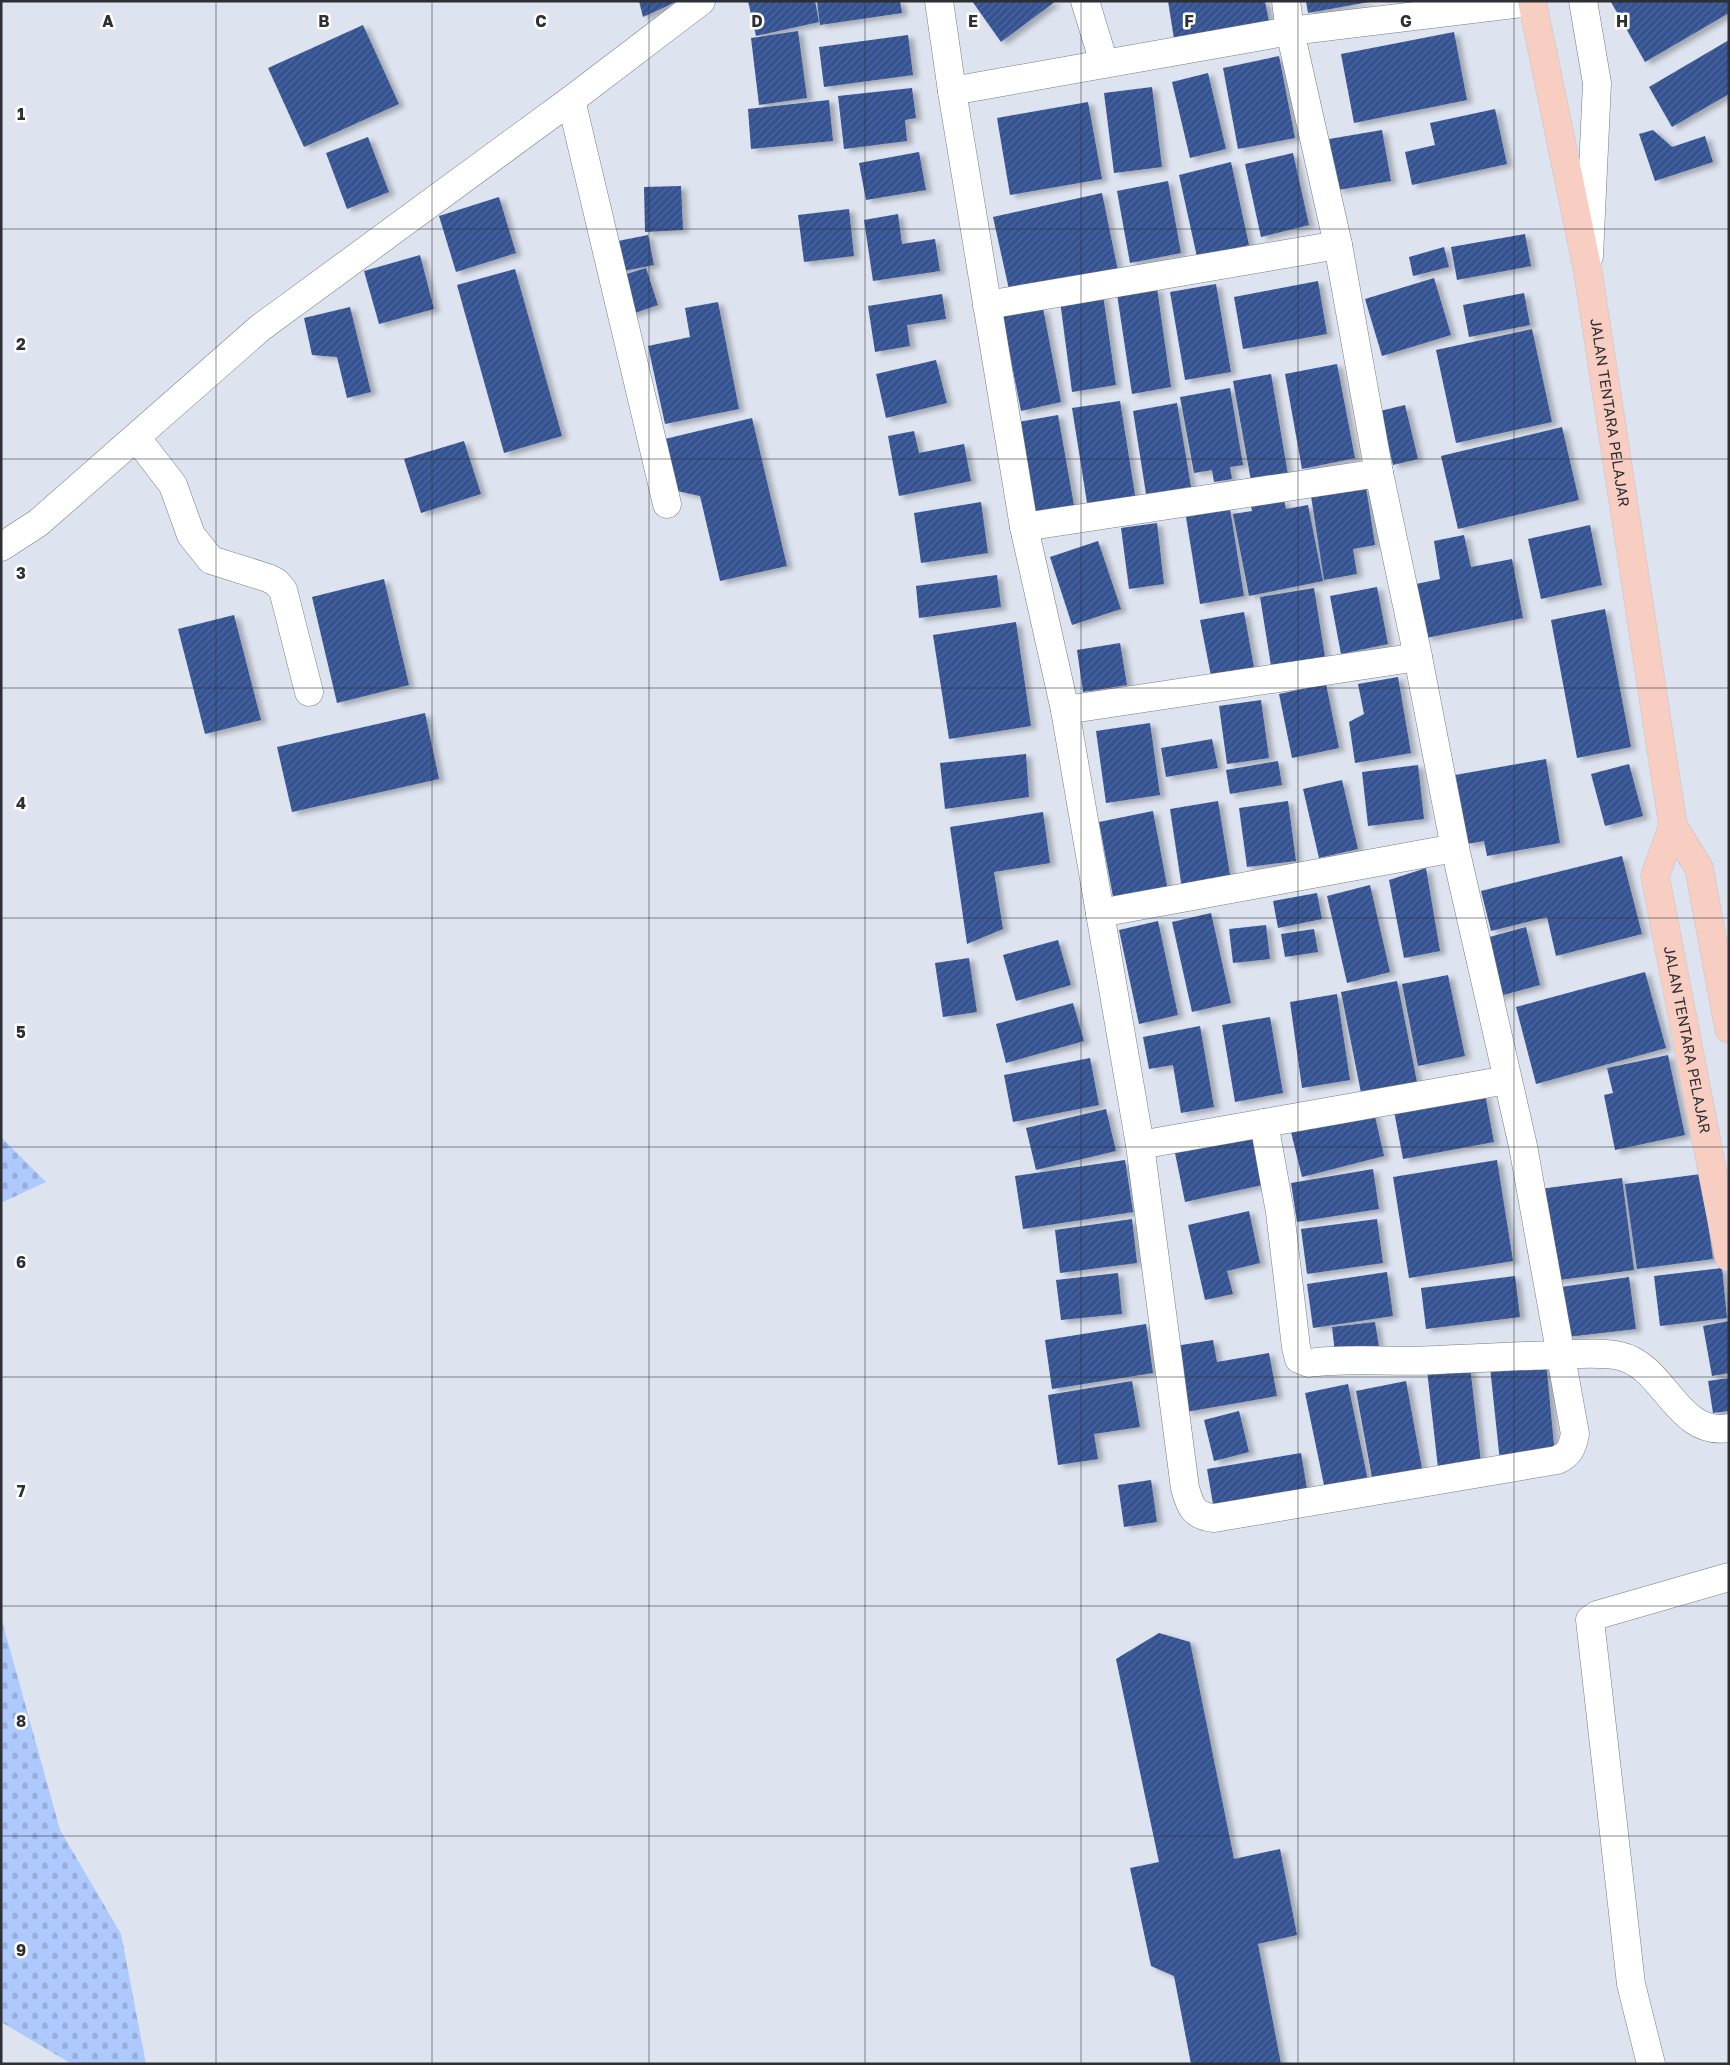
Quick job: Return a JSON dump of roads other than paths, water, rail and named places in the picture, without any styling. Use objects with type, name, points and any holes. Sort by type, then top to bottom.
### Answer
[{"type":"main road","name":"JALAN TENTARA PELAJAR","points":[[1532,2],[1588,272],[1673,826],[1699,868],[1729,1029]]},
{"type":"main road","name":"JALAN TENTARA PELAJAR","points":[[1673,826],[1654,876],[1729,1257]]},
{"type":"street","points":[[1,547],[38,523],[260,328],[571,100],[701,1]]},
{"type":"street","points":[[939,1],[952,91],[1024,527],[1065,710],[1140,1145],[1185,1488],[1190,1504],[1201,1516],[1214,1518],[1557,1460],[1567,1455],[1573,1447],[1576,1434],[1523,1146],[1454,848],[1418,657],[1379,473],[1338,245],[1290,31],[1286,1]]},
{"type":"street","points":[[1085,1],[1104,63]]},
{"type":"street","points":[[1583,1],[1597,83],[1588,272]]},
{"type":"street","points":[[952,91],[1290,31],[1532,2]]},
{"type":"street","points":[[571,100],[667,504]]},
{"type":"street","points":[[987,305],[1338,245]]},
{"type":"street","points":[[136,437],[173,485],[191,535],[204,553],[211,560],[268,578],[276,582],[283,590],[309,692]]},
{"type":"street","points":[[1024,527],[1379,473]]},
{"type":"street","points":[[1065,710],[1418,657]]},
{"type":"street","points":[[1100,913],[1454,848]]},
{"type":"street","points":[[1140,1145],[1507,1080]]},
{"type":"street","points":[[1264,1124],[1280,1212],[1299,1359],[1309,1363],[1436,1361],[1590,1354],[1620,1356],[1633,1361],[1652,1375],[1687,1416],[1699,1425],[1729,1428]]},
{"type":"street","points":[[1651,2064],[1631,1984],[1590,1620],[1597,1615],[1729,1577]]}]
